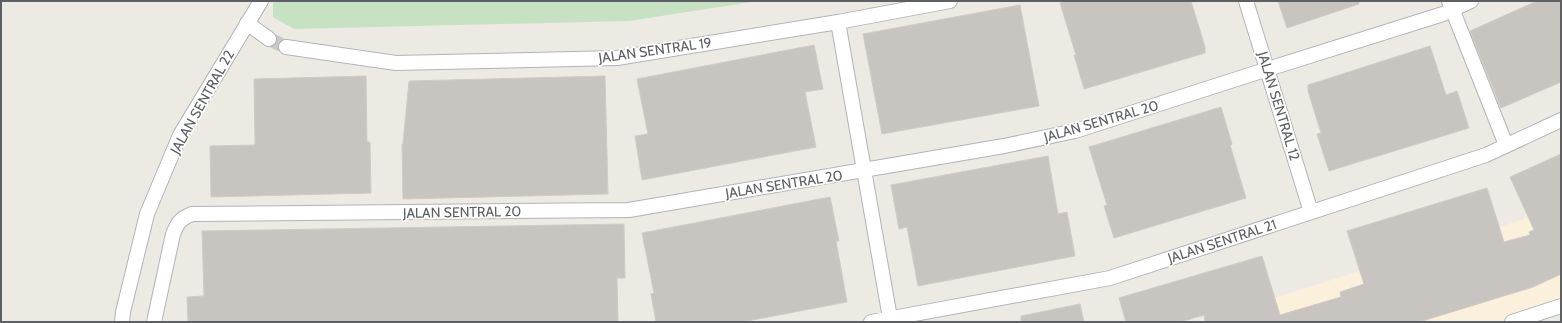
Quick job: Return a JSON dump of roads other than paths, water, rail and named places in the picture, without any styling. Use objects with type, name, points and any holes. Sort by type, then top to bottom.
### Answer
[{"type":"street","name":"JALAN SENTRAL 22","points":[[122,322],[126,297],[147,214],[180,135],[261,1]]},
{"type":"street","name":"JALAN SENTRAL 19","points":[[286,47],[396,64],[617,58],[838,22],[950,1]]},
{"type":"street","name":"JALAN SENTRAL 12","points":[[1246,1],[1311,212]]},
{"type":"street","name":"JALAN SENTRAL 20","points":[[154,322],[173,234],[182,218],[192,214],[629,210],[1004,146],[1075,132],[1443,14],[1451,5],[1471,1]]},
{"type":"street","points":[[1451,5],[1506,146]]},
{"type":"street","points":[[838,22],[890,318]]},
{"type":"street","points":[[247,23],[269,39]]},
{"type":"street","name":"JALAN SENTRAL 21","points":[[871,322],[1110,278],[1486,155],[1561,120]]},
{"type":"street","points":[[1512,322],[1561,306]]},
{"type":"tunnel","points":[[269,39],[286,47]]}]
